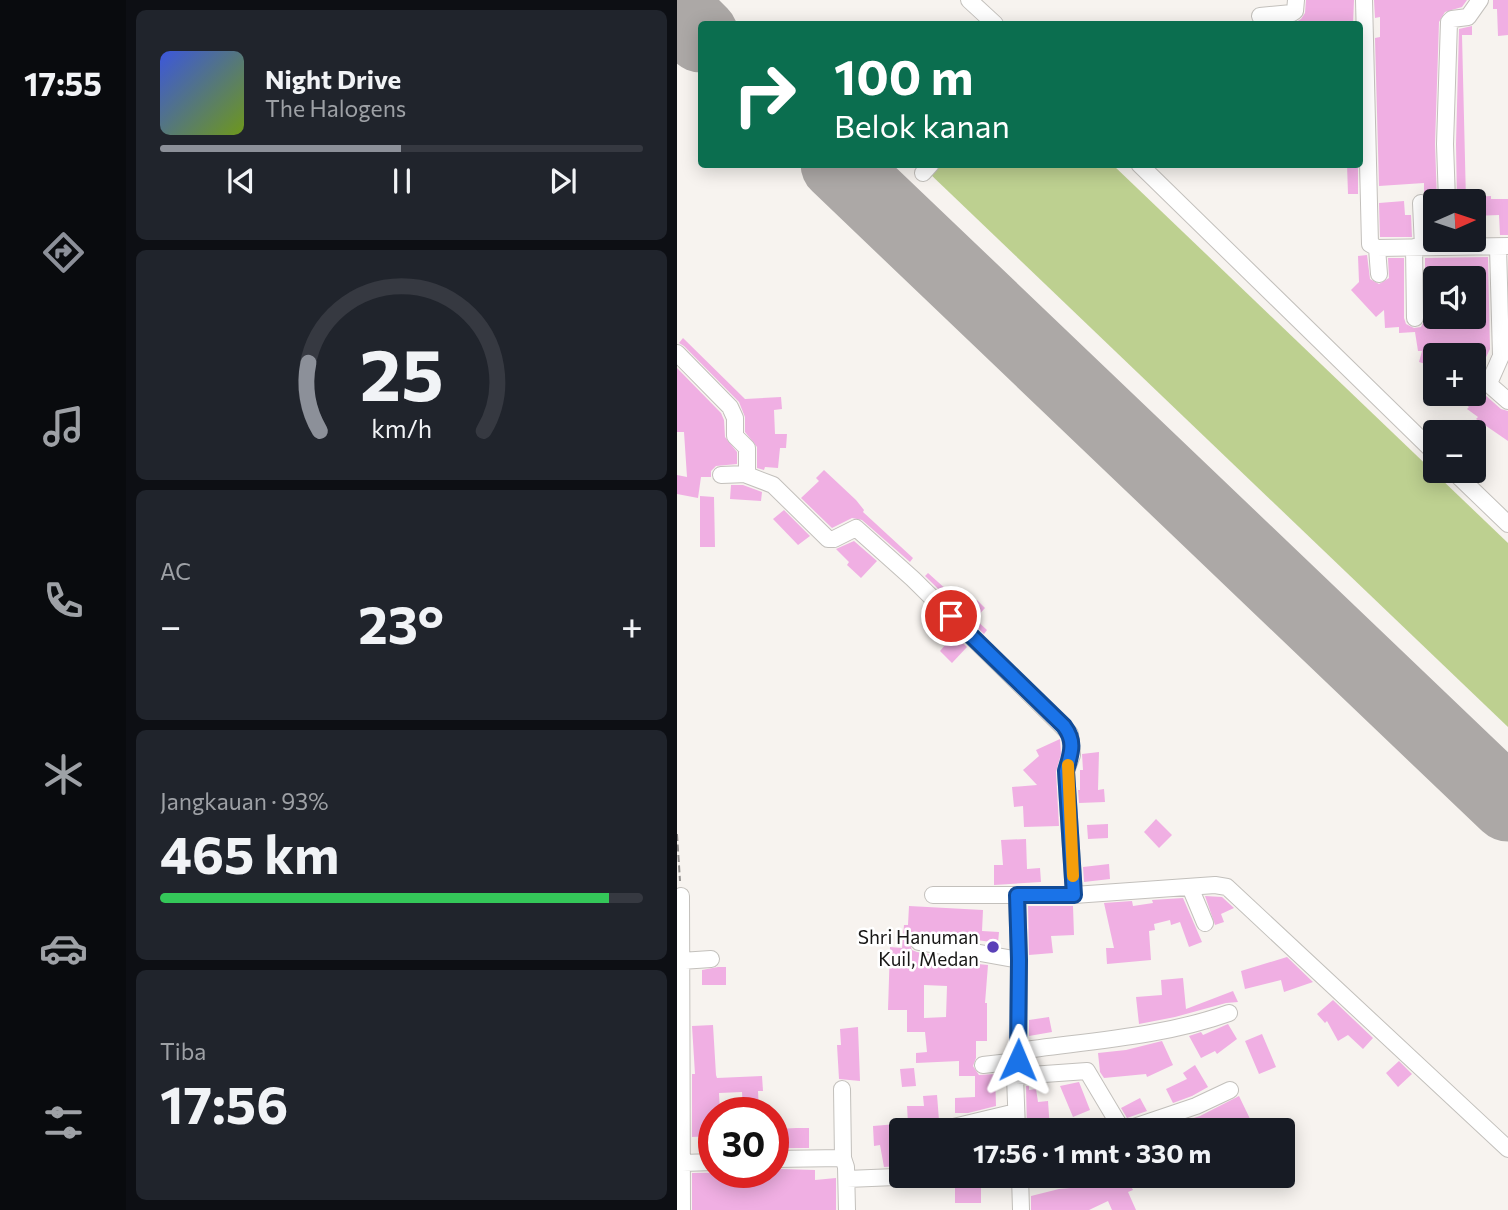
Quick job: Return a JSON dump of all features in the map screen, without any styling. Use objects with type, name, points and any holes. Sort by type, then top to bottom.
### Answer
[{"type":"street","points":[[969,0],[992,21]]},
{"type":"street","points":[[1260,16],[1292,13],[1295,11],[1296,0]]},
{"type":"street","points":[[1363,40],[1364,0]]},
{"type":"street","points":[[1447,189],[1448,24],[1452,19],[1468,17],[1480,0]]},
{"type":"street","points":[[1363,93],[1374,246],[1379,274]]},
{"type":"street","points":[[1143,168],[1423,441]]},
{"type":"street","points":[[1415,318],[1421,203]]},
{"type":"street","points":[[1374,246],[1423,246]]},
{"type":"street","points":[[1503,246],[1501,356],[1490,381],[1492,387],[1508,401]]},
{"type":"street","points":[[677,353],[733,411],[735,436],[747,448],[747,474]]},
{"type":"street","points":[[721,475],[747,474],[773,485],[828,539],[834,540],[856,528],[913,579],[1064,726],[1073,744],[1066,771],[1074,895]]},
{"type":"street","points":[[1465,483],[1508,524]]},
{"type":"street","points":[[933,895],[1074,895],[1215,885],[1227,887],[1508,1149]]},
{"type":"street","points":[[1190,887],[1205,923]]},
{"type":"street","points":[[1016,1118],[1019,960],[1017,895]]},
{"type":"street","points":[[680,1205],[681,896]]},
{"type":"street","points":[[920,942],[1019,960]]},
{"type":"street","points":[[681,961],[711,959]]},
{"type":"street","points":[[983,1065],[1017,1063],[1175,1028],[1229,1013]]},
{"type":"street","points":[[1017,1063],[1087,1071],[1115,1118]]},
{"type":"street","points":[[842,1090],[847,1210]]},
{"type":"street","points":[[1171,1118],[1230,1090]]},
{"type":"street","points":[[990,1118],[1015,1112]]},
{"type":"street","points":[[789,1159],[843,1158]]},
{"type":"street","points":[[682,1163],[698,1162]]},
{"type":"street","points":[[847,1179],[889,1177]]},
{"type":"street","points":[[1020,1188],[1021,1210]]},
{"type":"path","points":[[677,834],[681,896]]},
{"type":"green space","points":[[932,168],[1116,168],[1423,462],[1423,483],[1445,483],[1508,543],[1508,727],[928,172]]},
{"type":"building","points":[[1306,0],[1354,0],[1353,21],[1298,21],[1305,13]]},
{"type":"building","points":[[1374,0],[1467,0],[1462,7],[1445,12],[1439,22],[1435,144],[1437,189],[1424,189],[1424,183],[1379,186],[1375,38],[1380,37],[1380,17],[1375,18]]},
{"type":"building","points":[[1493,0],[1508,0],[1508,35],[1498,36],[1497,9],[1493,9]]},
{"type":"building","points":[[1472,26],[1472,35],[1462,35],[1466,189],[1457,189],[1459,29]]},
{"type":"building","points":[[1347,168],[1358,168],[1358,194],[1348,194]]},
{"type":"building","points":[[1486,196],[1508,199],[1508,235],[1500,235],[1499,215],[1486,216]]},
{"type":"building","points":[[1404,201],[1405,215],[1411,215],[1412,237],[1380,237],[1379,203]]},
{"type":"building","points":[[1367,255],[1370,279],[1379,284],[1389,278],[1388,258],[1404,258],[1406,324],[1414,328],[1421,327],[1423,323],[1423,329],[1486,329],[1486,266],[1425,266],[1425,258],[1488,257],[1490,349],[1486,357],[1486,343],[1423,343],[1423,363],[1419,362],[1422,351],[1418,351],[1415,332],[1399,333],[1399,327],[1385,328],[1384,310],[1376,317],[1351,290],[1359,282],[1358,256]]},
{"type":"building","points":[[683,338],[745,399],[781,397],[782,409],[774,410],[775,434],[787,434],[786,448],[780,448],[778,468],[757,468],[757,447],[745,432],[745,417],[739,402],[679,343]]},
{"type":"building","points":[[677,368],[721,413],[725,437],[737,452],[737,464],[716,466],[711,471],[711,477],[701,477],[698,498],[677,494],[677,475],[687,477],[684,432],[677,432]]},
{"type":"building","points":[[1486,396],[1501,409],[1508,411],[1508,441],[1486,426],[1486,420],[1476,419],[1478,417],[1467,409],[1486,406]]},
{"type":"building","points":[[824,470],[856,500],[863,512],[913,558],[910,562],[862,520],[852,518],[832,528],[801,498],[819,481],[816,478]]},
{"type":"building","points":[[731,485],[743,485],[762,492],[761,501],[730,499]]},
{"type":"building","points":[[700,496],[714,497],[715,547],[700,547]]},
{"type":"building","points":[[784,510],[810,536],[798,545],[773,519]]},
{"type":"building","points":[[854,541],[877,561],[861,578],[847,565],[849,562],[836,549]]},
{"type":"building","points":[[928,573],[968,609],[977,600],[985,608],[975,619],[987,630],[984,634],[925,576]]},
{"type":"building","points":[[930,611],[967,647],[952,663],[940,651],[951,638],[928,613]]},
{"type":"building","points":[[1060,739],[1061,754],[1056,772],[1059,826],[1024,827],[1023,806],[1014,807],[1012,787],[1037,785],[1023,770],[1039,756],[1036,750]]},
{"type":"building","points":[[1099,752],[1098,790],[1104,789],[1105,802],[1079,803],[1082,754]]},
{"type":"building","points":[[1156,819],[1172,835],[1159,848],[1144,832]]},
{"type":"building","points":[[1108,824],[1108,838],[1088,839],[1087,825]]},
{"type":"building","points":[[1026,839],[1027,869],[1040,868],[1041,882],[994,885],[994,865],[1003,865],[1001,840]]},
{"type":"building","points":[[1109,864],[1110,879],[1084,882],[1083,867]]},
{"type":"building","points":[[1205,896],[1222,897],[1234,908],[1221,914],[1224,922],[1215,925]]},
{"type":"building","points":[[1183,898],[1202,942],[1189,947],[1180,922],[1171,925],[1170,920],[1154,924],[1155,930],[1149,931],[1151,960],[1107,964],[1106,948],[1114,948],[1104,903],[1132,901],[1133,906],[1153,903],[1152,900]]},
{"type":"building","points":[[909,906],[983,910],[982,931],[999,932],[998,943],[920,932],[911,935],[909,941],[912,950],[917,952],[949,958],[948,961],[988,965],[985,1003],[987,1041],[976,1041],[973,1066],[979,1075],[995,1074],[996,1106],[968,1113],[955,1113],[955,1098],[975,1097],[975,1076],[959,1076],[959,1061],[916,1063],[916,1053],[927,1052],[925,1032],[907,1032],[907,1010],[888,1010],[890,947],[902,948],[904,925],[908,925]],"holes":[[[924,985],[947,986],[946,1017],[924,1018]]]},
{"type":"building","points":[[1028,906],[1073,906],[1074,935],[1051,936],[1053,953],[1029,955]]},
{"type":"building","points":[[1287,957],[1313,982],[1284,992],[1281,980],[1245,989],[1241,971]]},
{"type":"building","points":[[726,967],[726,985],[702,985],[702,970]]},
{"type":"building","points":[[1183,978],[1186,1009],[1233,991],[1238,1002],[1139,1024],[1136,997],[1162,995],[1161,980]]},
{"type":"building","points":[[1333,1000],[1373,1038],[1363,1049],[1348,1035],[1338,1041],[1327,1021],[1325,1023],[1317,1014]]},
{"type":"building","points":[[1049,1017],[1052,1032],[1029,1036],[1029,1020]]},
{"type":"building","points":[[1228,1024],[1237,1039],[1217,1054],[1215,1051],[1201,1058],[1189,1036],[1201,1032],[1203,1035]]},
{"type":"building","points":[[713,1025],[717,1078],[762,1076],[763,1091],[758,1091],[758,1097],[742,1097],[742,1092],[719,1093],[719,1097],[698,1097],[698,1137],[692,1137],[692,1074],[695,1074],[692,1026]]},
{"type":"building","points":[[858,1027],[860,1081],[839,1079],[837,1045],[841,1045],[840,1029]]},
{"type":"building","points":[[1262,1034],[1276,1067],[1259,1074],[1245,1041]]},
{"type":"building","points":[[1162,1041],[1173,1065],[1147,1077],[1146,1074],[1104,1078],[1100,1072],[1098,1053],[1126,1050]]},
{"type":"building","points":[[1399,1061],[1412,1074],[1398,1087],[1386,1073]]},
{"type":"building","points":[[1195,1065],[1208,1087],[1173,1103],[1166,1089],[1187,1079],[1183,1073]]},
{"type":"building","points":[[914,1068],[916,1086],[902,1087],[900,1069]]},
{"type":"building","points":[[1079,1082],[1090,1110],[1073,1117],[1060,1086]]},
{"type":"building","points":[[1026,1086],[1029,1086],[1029,1090],[1036,1089],[1038,1102],[1048,1101],[1049,1118],[1027,1118]]},
{"type":"building","points":[[937,1095],[939,1118],[908,1118],[907,1106],[924,1106],[923,1096]]},
{"type":"building","points":[[1239,1096],[1250,1118],[1194,1118]]},
{"type":"building","points":[[1140,1098],[1147,1111],[1127,1118],[1121,1108]]},
{"type":"building","points":[[889,1125],[889,1167],[884,1167],[880,1145],[874,1146],[873,1126]]},
{"type":"building","points":[[809,1128],[809,1148],[789,1148],[789,1129]]},
{"type":"building","points":[[789,1169],[815,1170],[815,1180],[836,1178],[836,1210],[692,1210],[692,1173],[698,1173],[698,1188],[789,1188]]},
{"type":"building","points":[[955,1188],[981,1188],[981,1203],[955,1203]]},
{"type":"building","points":[[1132,1188],[1133,1190],[1128,1192],[1136,1210],[1112,1210],[1108,1201],[1089,1210],[1031,1210],[1031,1196],[1059,1189]]},
{"type":"runway","points":[[677,11],[698,32]]},
{"type":"runway","points":[[842,168],[1508,804]]},
{"type":"slow traffic","points":[[1068,765],[1066,771],[1073,876]]},
{"type":"place","name":"Shri Hanuman Kuil, Medan","points":[[993,947]]},
{"type":"route","points":[[951,616],[1064,726],[1073,744],[1066,771],[1074,895],[1017,895],[1018,1060]]}]
